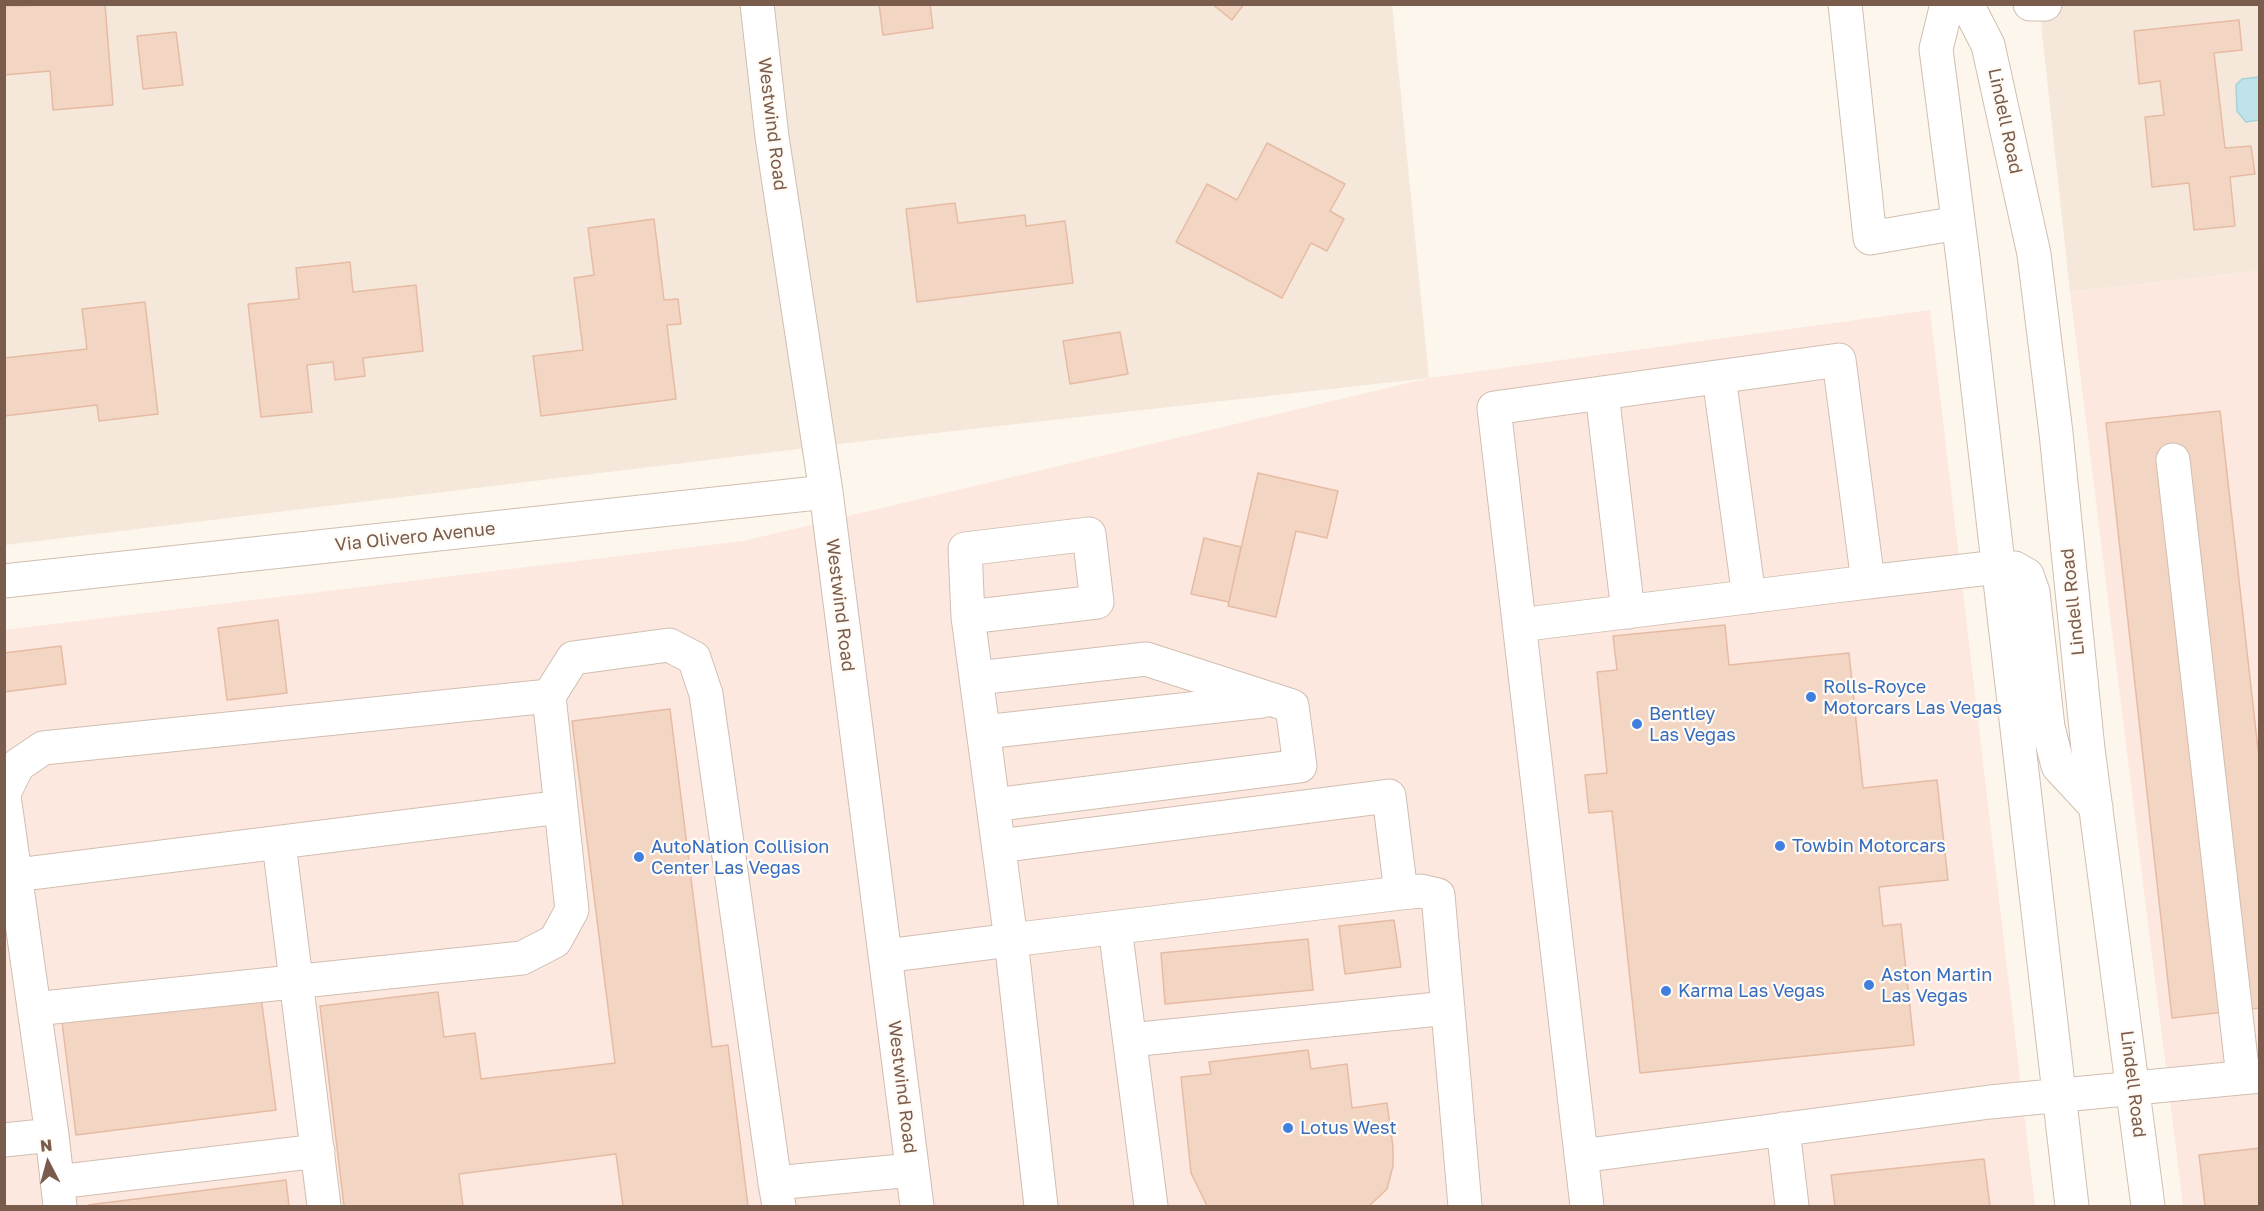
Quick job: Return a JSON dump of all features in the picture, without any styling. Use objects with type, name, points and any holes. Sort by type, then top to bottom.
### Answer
[{"type":"street","name":"Westwind Road","points":[[757,4],[772,137],[826,492],[917,1206]]},
{"type":"street","points":[[1845,4],[1870,238],[1958,223]]},
{"type":"street","points":[[1947,4],[1936,49],[2072,1206]]},
{"type":"street","name":"Lindell Road","points":[[1967,4],[1988,45],[2034,254],[2096,807],[2148,1206]]},
{"type":"street","points":[[2030,4],[2045,4]]},
{"type":"street","points":[[1587,1206],[1494,408],[1839,360],[1868,582]]},
{"type":"street","points":[[1719,376],[1749,597]]},
{"type":"street","points":[[1602,393],[1628,612]]},
{"type":"street","points":[[1581,1156],[2059,1095],[2251,1076],[2173,460]]},
{"type":"street","name":"Via Olivero Avenue","points":[[4,581],[826,492]]},
{"type":"street","points":[[1519,625],[1998,567],[2014,568],[2027,575],[2033,592],[2048,727],[2058,766],[2096,807]]},
{"type":"street","points":[[969,617],[1011,940],[1041,1206]]},
{"type":"street","points":[[34,1009],[522,958],[555,941],[572,910],[549,696],[573,658],[669,645],[694,658],[706,694],[777,1195],[912,1170]]},
{"type":"street","points":[[977,678],[1146,659],[1292,706],[1300,765],[993,805]]},
{"type":"street","points":[[318,1151],[58,1194],[52,1135],[4,795],[18,765],[43,748],[549,696]]},
{"type":"street","points":[[984,732],[1274,700]]},
{"type":"street","points":[[999,846],[1389,796],[1401,893]]},
{"type":"street","points":[[15,875],[561,807]]},
{"type":"street","points":[[279,843],[298,981],[324,1206]]},
{"type":"street","points":[[885,956],[1401,893],[1421,891],[1438,895],[1465,1206]]},
{"type":"street","points":[[1115,928],[1151,1206]]},
{"type":"street","points":[[1130,1040],[1448,1008]]},
{"type":"street","points":[[1783,1129],[1792,1206]]},
{"type":"street","points":[[4,1140],[52,1135]]},
{"type":"shaded area","points":[[4,5],[1392,5],[1429,378],[865,441],[5,545]]},
{"type":"shaded area","points":[[2039,5],[2259,5],[2259,271],[2070,292]]},
{"type":"shaded area","points":[[2259,271],[2259,1206],[2183,1206],[2070,292]]},
{"type":"shaded area","points":[[1930,310],[2035,1206],[5,1206],[4,630],[743,541],[1429,378]]},
{"type":"water","points":[[2259,77],[2259,120],[2246,122],[2237,111],[2236,85],[2242,79]]},
{"type":"building","points":[[105,4],[113,105],[53,110],[50,71],[4,75],[4,6]]},
{"type":"building","points":[[879,4],[930,4],[933,28],[883,35]]},
{"type":"building","points":[[1212,4],[1244,4],[1232,20]]},
{"type":"building","points":[[2239,20],[2242,50],[2214,53],[2225,148],[2251,146],[2255,174],[2230,177],[2235,226],[2194,230],[2189,183],[2152,187],[2145,117],[2164,115],[2160,81],[2139,84],[2134,31]]},
{"type":"building","points":[[176,32],[183,85],[143,89],[137,36]]},
{"type":"building","points":[[1267,143],[1345,184],[1330,211],[1344,219],[1327,251],[1311,243],[1282,298],[1176,242],[1207,184],[1237,200]]},
{"type":"building","points":[[955,203],[958,223],[1025,215],[1026,226],[1065,221],[1073,283],[917,302],[906,209]]},
{"type":"building","points":[[654,219],[664,300],[678,299],[681,324],[667,325],[676,399],[541,416],[533,356],[583,350],[574,278],[594,275],[588,228]]},
{"type":"building","points":[[350,262],[353,292],[416,285],[423,351],[363,358],[365,376],[335,380],[333,362],[307,365],[312,412],[261,417],[248,304],[299,299],[296,268]]},
{"type":"building","points":[[145,302],[158,414],[99,421],[97,405],[4,416],[4,358],[87,349],[82,309]]},
{"type":"building","points":[[1120,332],[1128,374],[1070,384],[1063,341]]},
{"type":"building","points":[[2220,411],[2260,767],[2260,1008],[2172,1018],[2106,423]]},
{"type":"building","points":[[1258,473],[1338,491],[1327,538],[1296,531],[1276,617],[1228,606]]},
{"type":"building","points":[[1204,538],[1241,547],[1229,602],[1191,594]]},
{"type":"building","points":[[278,620],[287,693],[227,700],[218,628]]},
{"type":"building","name":"Towbin Motorcars","points":[[1725,625],[1729,665],[1849,653],[1863,788],[1937,780],[1948,880],[1879,887],[1883,926],[1901,924],[1914,1045],[1640,1073],[1612,811],[1589,813],[1585,775],[1607,773],[1597,672],[1617,670],[1613,636]]},
{"type":"building","points":[[61,646],[66,684],[4,692],[4,653]]},
{"type":"building","name":"AutoNation Collision Center Las Vegas","points":[[670,709],[712,1047],[728,1045],[748,1206],[623,1206],[616,1154],[459,1174],[463,1206],[344,1206],[320,1006],[438,992],[444,1037],[475,1033],[481,1079],[615,1063],[572,721]]},
{"type":"building","points":[[1394,920],[1401,967],[1345,974],[1339,926]]},
{"type":"building","points":[[1308,939],[1313,990],[1165,1004],[1161,953]]},
{"type":"building","points":[[261,997],[276,1110],[76,1135],[62,1022]]},
{"type":"building","name":"Lotus West","points":[[1308,1050],[1311,1069],[1347,1064],[1352,1108],[1387,1103],[1393,1147],[1393,1166],[1387,1189],[1369,1206],[1207,1206],[1191,1173],[1181,1077],[1211,1074],[1209,1062]]},
{"type":"building","points":[[2260,1148],[2260,1206],[2205,1206],[2199,1155]]},
{"type":"building","points":[[1984,1159],[1990,1206],[1835,1206],[1831,1175]]},
{"type":"building","points":[[286,1180],[289,1206],[88,1206],[88,1205]]},
{"type":"place","name":"Rolls-Royce Motorcars Las Vegas","points":[[1811,697]]},
{"type":"place","name":"Bentley Las Vegas","points":[[1637,724]]},
{"type":"place","name":"Towbin Motorcars","points":[[1780,846]]},
{"type":"place","name":"AutoNation Collision Center Las Vegas","points":[[639,857]]},
{"type":"place","name":"Aston Martin Las Vegas","points":[[1869,985]]},
{"type":"place","name":"Karma Las Vegas","points":[[1666,991]]},
{"type":"place","name":"Lotus West","points":[[1288,1128]]}]
